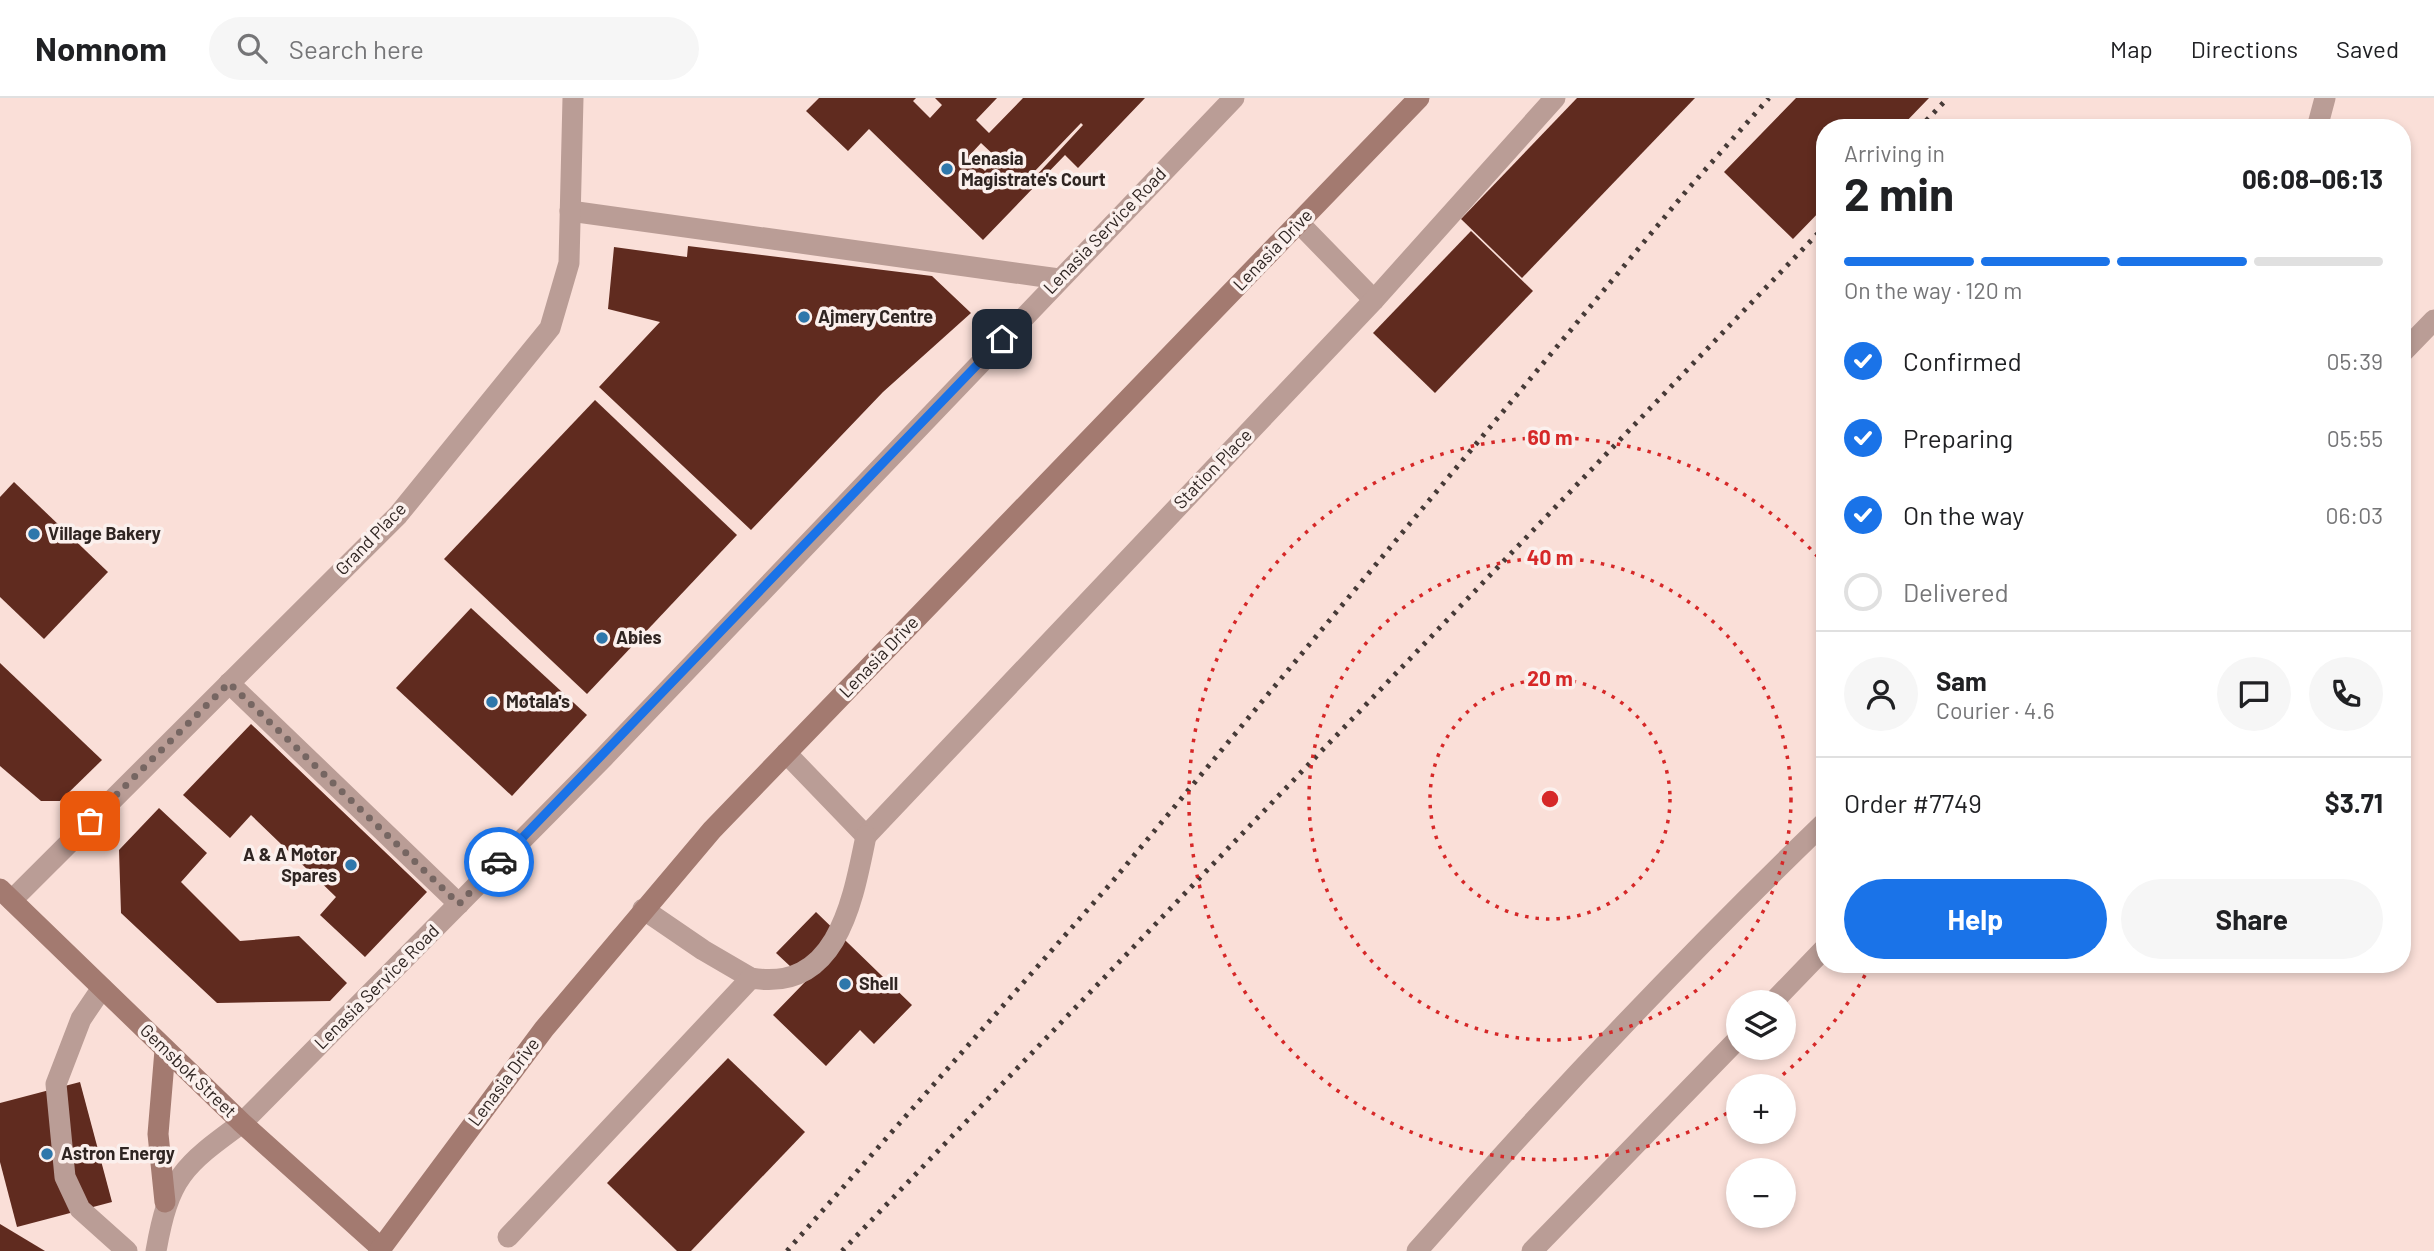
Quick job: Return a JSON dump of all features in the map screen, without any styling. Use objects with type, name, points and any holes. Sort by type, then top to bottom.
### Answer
[{"type":"main road","name":"Lenasia Drive","points":[[380,1249],[544,1028],[643,908],[712,830],[1419,98]]},
{"type":"main road","name":"Gemsbok Street","points":[[6,895],[242,1123],[380,1249]]},
{"type":"main road","points":[[165,1050],[158,1134],[165,1202]]},
{"type":"street","name":"Grand Place","points":[[6,895],[229,683],[398,515],[550,328],[569,263],[573,98]]},
{"type":"street","name":"Lenasia Service Road","points":[[156,1251],[165,1202],[174,1182],[205,1149],[242,1123],[604,757],[1234,98]]},
{"type":"street","name":"Station Place","points":[[866,836],[1374,300],[1555,98]]},
{"type":"street","points":[[2319,119],[2325,98]]},
{"type":"street","points":[[570,211],[1059,279]]},
{"type":"street","points":[[1299,223],[1374,300]]},
{"type":"street","points":[[2411,344],[2434,320]]},
{"type":"street","points":[[229,683],[459,904]]},
{"type":"street","points":[[643,908],[703,950],[751,978],[770,981],[799,972],[813,964],[837,939],[846,921],[866,836],[786,753]]},
{"type":"street","points":[[1417,1251],[1493,1164],[1652,995],[1816,831]]},
{"type":"street","points":[[1785,990],[1816,957]]},
{"type":"street","points":[[508,1237],[751,978]]},
{"type":"street","points":[[102,988],[81,1018],[56,1084],[65,1177],[80,1209],[127,1251]]},
{"type":"street","points":[[1532,1251],[1726,1051]]},
{"type":"building","name":"Lenasia Magistrate's Court","points":[[819,98],[916,98],[913,101],[930,118],[942,105],[935,98],[997,98],[976,120],[989,133],[1023,98],[1145,98],[1078,168],[1065,155],[983,240],[869,129],[848,151],[806,111]],"holes":[[[1081,123],[1083,125],[1035,177],[1032,174]],[[981,143],[997,158],[985,171],[969,156]]]},
{"type":"building","points":[[1577,98],[1695,98],[1522,278],[1461,219]]},
{"type":"building","points":[[1796,98],[1929,98],[1909,119],[1816,119],[1816,215],[1793,239],[1724,172]]},
{"type":"building","points":[[1471,231],[1533,291],[1435,393],[1373,333]]},
{"type":"building","points":[[688,246],[932,276],[971,313],[883,392],[751,530],[599,387],[660,322],[608,309],[614,247],[687,257]]},
{"type":"building","points":[[595,400],[737,535],[587,694],[444,559]]},
{"type":"building","name":"Village Bakery","points":[[14,482],[108,572],[44,639],[0,597],[0,497]]},
{"type":"building","name":"Motala's","points":[[471,608],[587,715],[512,796],[396,688]]},
{"type":"building","points":[[0,663],[102,760],[60,801],[41,801],[0,766]]},
{"type":"building","name":"A & A Motor Spares","points":[[251,724],[427,892],[365,957],[320,915],[336,897],[251,815],[230,838],[183,795]]},
{"type":"building","points":[[159,808],[207,853],[181,882],[240,941],[299,936],[347,983],[330,1001],[217,1003],[121,913],[119,850]]},
{"type":"building","points":[[816,912],[912,1005],[874,1044],[860,1030],[826,1066],[773,1015],[806,981],[776,953]]},
{"type":"building","points":[[728,1058],[805,1132],[691,1251],[677,1251],[607,1183]]},
{"type":"building","points":[[80,1082],[112,1202],[17,1227],[0,1162],[0,1103]]},
{"type":"building","points":[[0,1224],[45,1251],[0,1251]]},
{"type":"railway","points":[[787,1251],[1112,882],[1688,189],[1769,98]]},
{"type":"railway","points":[[1928,119],[1948,98]]},
{"type":"railway","points":[[842,1251],[1816,235]]},
{"type":"way so far","points":[[90,821],[229,683],[459,904],[499,862]]},
{"type":"place","name":"Lenasia Magistrate's Court","points":[[947,169]]},
{"type":"place","name":"Ajmery Centre","points":[[804,317]]},
{"type":"place","name":"Village Bakery","points":[[34,534]]},
{"type":"place","name":"Abies","points":[[602,638]]},
{"type":"place","name":"Motala's","points":[[492,702]]},
{"type":"place","name":"A & A Motor Spares","points":[[351,865]]},
{"type":"place","name":"Shell","points":[[845,984]]},
{"type":"place","name":"Astron Energy","points":[[47,1154]]},
{"type":"route","points":[[499,862],[604,757],[1002,339]]}]
